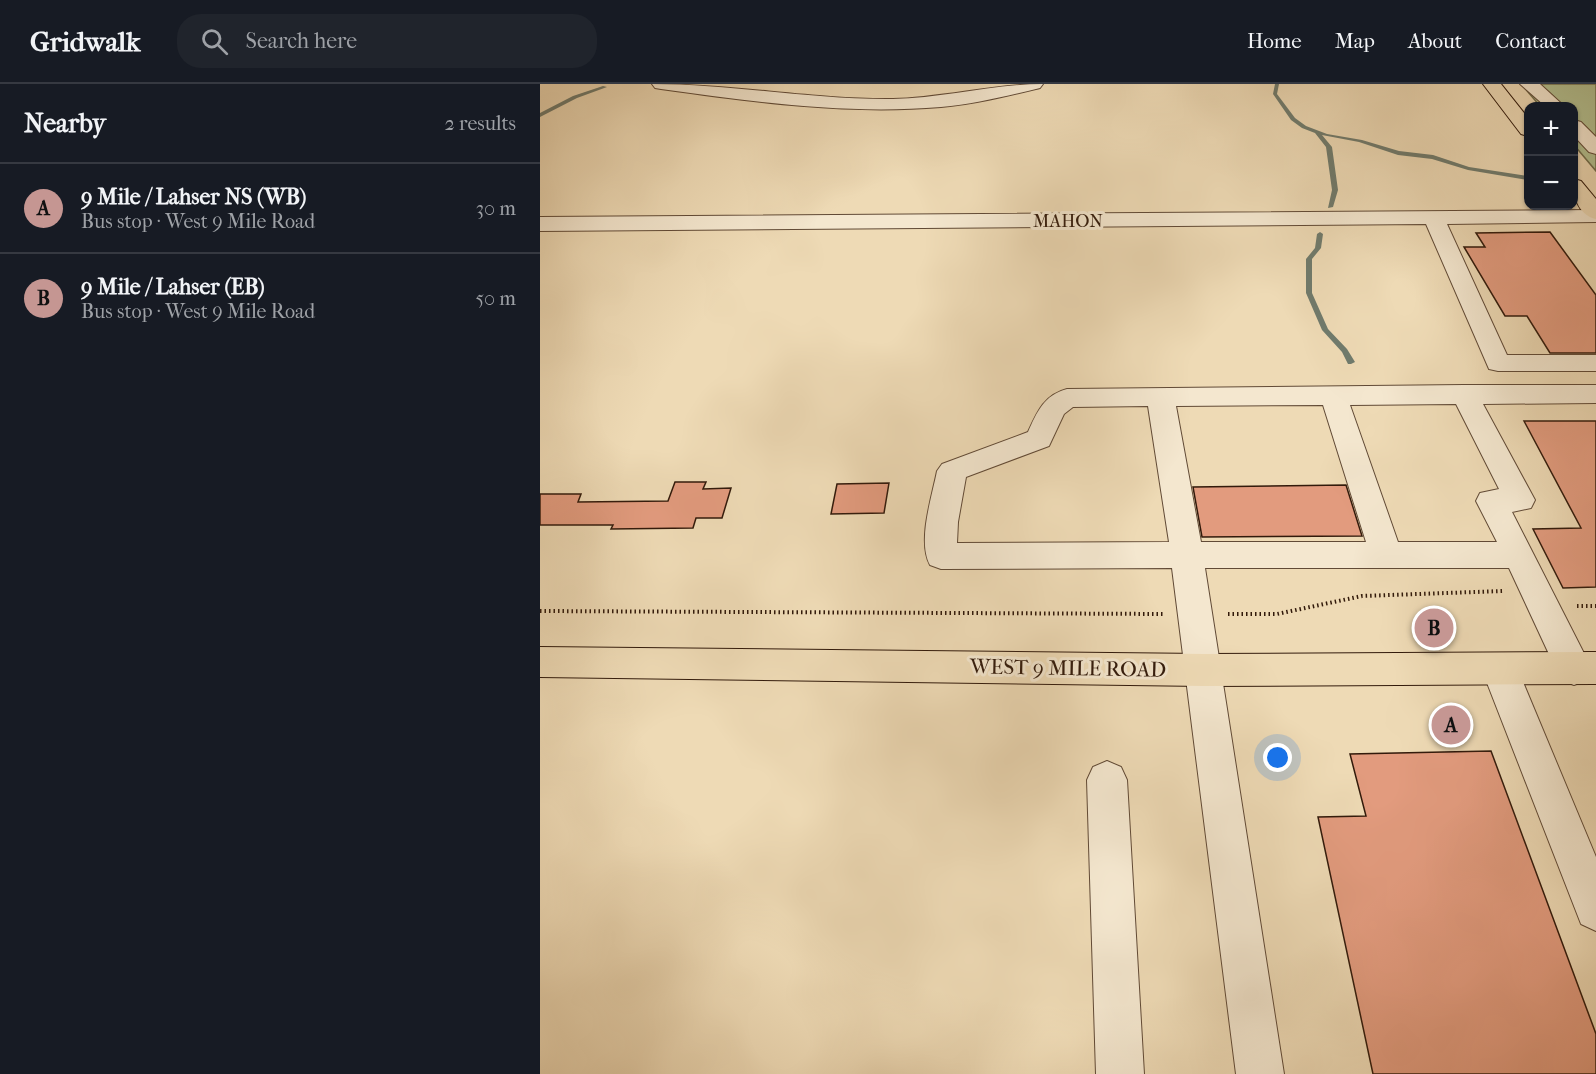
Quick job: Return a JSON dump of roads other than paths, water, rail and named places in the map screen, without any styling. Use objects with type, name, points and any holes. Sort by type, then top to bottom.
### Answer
[{"type":"main road","points":[[1492,84],[1524,124]]},
{"type":"main road","points":[[1578,190],[1596,215]]},
{"type":"main road","name":"WEST 9 MILE ROAD","points":[[540,662],[1204,670],[1585,669]]},
{"type":"street","points":[[661,84],[794,100],[886,105],[967,99],[1034,84]]},
{"type":"street","points":[[1529,84],[1550,102]]},
{"type":"street","points":[[1578,130],[1596,148]]},
{"type":"street","name":"MAHON","points":[[540,224],[1434,219],[1596,215]]},
{"type":"street","points":[[1434,219],[1498,363],[1515,393]]},
{"type":"street","points":[[1498,363],[1596,363]]},
{"type":"street","points":[[1464,394],[1520,500],[1491,501],[1519,555],[1585,669]]},
{"type":"street","points":[[1519,555],[941,556],[942,522],[952,471],[1039,439],[1052,409],[1067,398],[1596,394]]},
{"type":"street","points":[[1333,395],[1386,555]]},
{"type":"street","points":[[1160,396],[1204,670],[1260,1074]]},
{"type":"street","points":[[1500,670],[1596,909]]},
{"type":"street","points":[[1107,780],[1120,1074]]},
{"type":"waterway","points":[[1277,84],[1275,94],[1293,119],[1304,127],[1326,135],[1360,141],[1398,153],[1433,157],[1468,168],[1524,177]]},
{"type":"waterway","points":[[540,115],[575,97],[605,87]]},
{"type":"waterway","points":[[1317,133],[1329,147],[1335,190],[1330,207]]},
{"type":"waterway","points":[[1320,234],[1318,248],[1309,259],[1309,293],[1325,330],[1345,351],[1351,362]]},
{"type":"place","name":"9 Mile / Lahser (EB)","points":[[1434,628]]},
{"type":"place","name":"9 Mile / Lahser NS (WB)","points":[[1451,725]]}]
